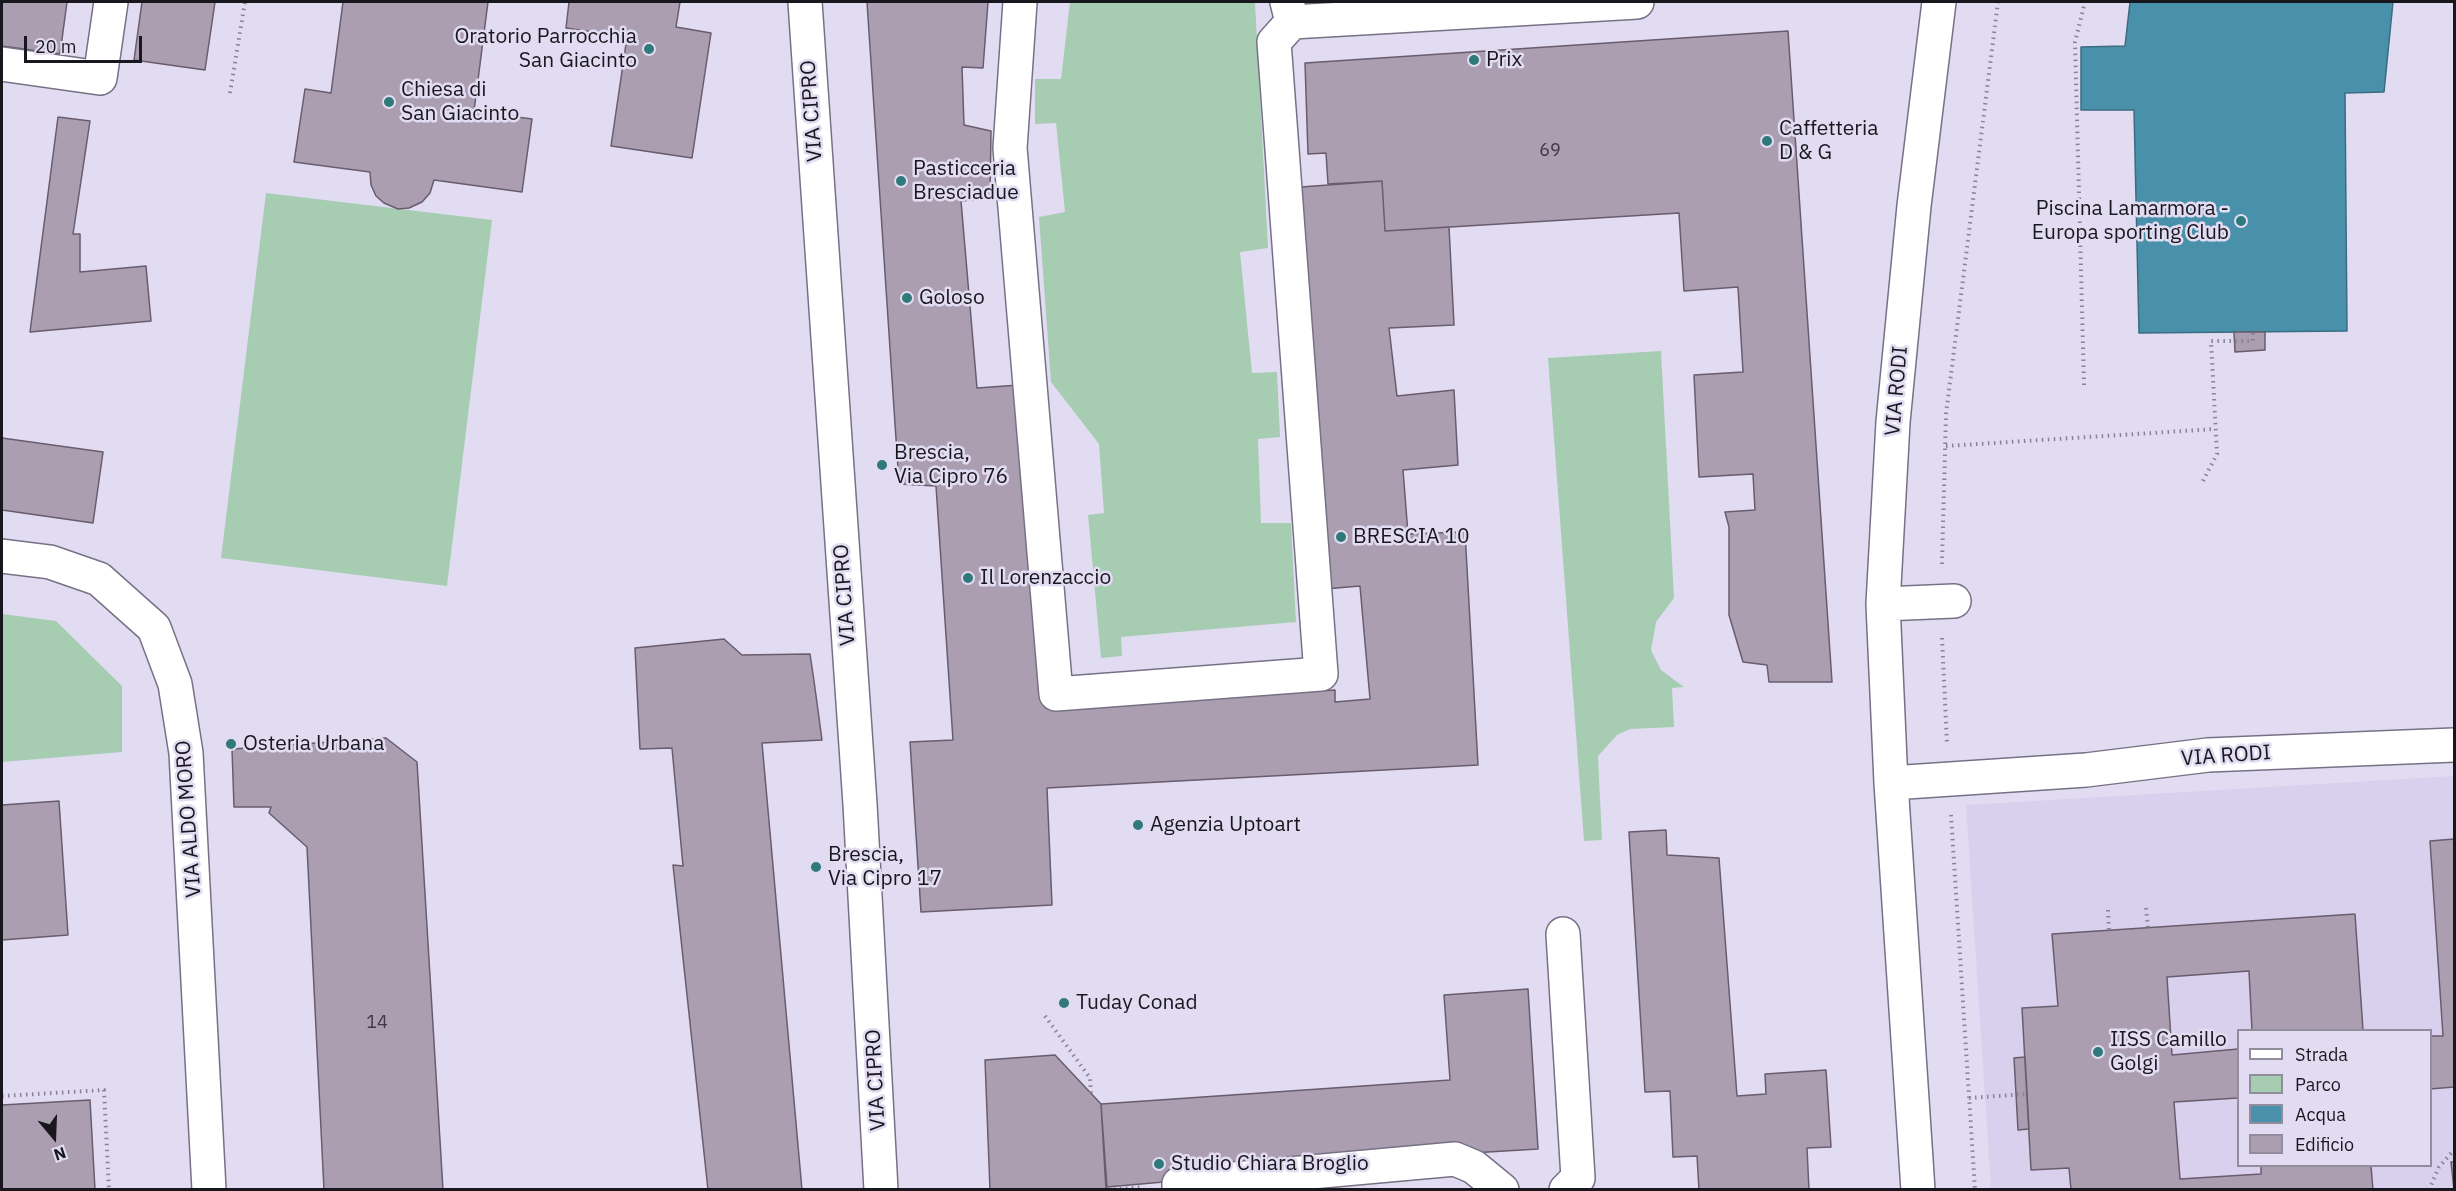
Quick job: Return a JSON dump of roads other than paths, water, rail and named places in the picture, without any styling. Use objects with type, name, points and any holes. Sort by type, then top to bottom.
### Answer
[{"type":"street","points":[[2,64],[100,78],[111,2]]},
{"type":"street","name":"VIA CIPRO","points":[[805,2],[860,804],[881,1190]]},
{"type":"street","points":[[1020,2],[1010,148],[1056,694],[1322,674],[1274,42],[1289,12],[1637,2]]},
{"type":"street","name":"VIA RODI","points":[[1918,1190],[1891,783],[1883,604],[1893,422],[1914,206],[1939,2]]},
{"type":"street","name":"VIA ALDO MORO","points":[[2,556],[50,562],[99,579],[154,628],[175,684],[186,753],[209,1190]]},
{"type":"street","points":[[1883,604],[1954,601]]},
{"type":"street","name":"VIA RODI","points":[[1891,783],[2086,770],[2208,755],[2454,745]]},
{"type":"street","points":[[1563,934],[1578,1178],[1566,1190]]},
{"type":"street","points":[[1179,1190],[1179,1184],[1455,1159],[1474,1167],[1502,1190]]},
{"type":"water","name":"Piscina Lamarmora - Europa sporting Club","points":[[2130,2],[2393,2],[2384,92],[2345,93],[2347,331],[2139,333],[2134,110],[2081,110],[2081,47],[2125,46]]},
{"type":"place","name":"Oratorio Parrocchia San Giacinto","points":[[649,49]]},
{"type":"place","name":"Prix","points":[[1474,60]]},
{"type":"place","name":"Chiesa di San Giacinto","points":[[389,102]]},
{"type":"place","name":"Caffetteria D & G","points":[[1767,141]]},
{"type":"place","name":"Pasticceria Bresciadue","points":[[901,181]]},
{"type":"place","name":"Piscina Lamarmora - Europa sporting Club","points":[[2241,221]]},
{"type":"place","name":"Goloso","points":[[907,298]]},
{"type":"place","name":"Brescia, Via Cipro 76","points":[[882,465]]},
{"type":"place","name":"BRESCIA 10","points":[[1341,537]]},
{"type":"place","name":"Il Lorenzaccio","points":[[968,578]]},
{"type":"place","name":"Osteria Urbana","points":[[231,744]]},
{"type":"place","name":"Agenzia Uptoart","points":[[1138,825]]},
{"type":"place","name":"Brescia, Via Cipro 17","points":[[816,867]]},
{"type":"place","name":"Tuday Conad","points":[[1064,1003]]},
{"type":"place","name":"IISS Camillo Golgi","points":[[2098,1052]]},
{"type":"place","name":"Studio Chiara Broglio","points":[[1159,1164]]}]
